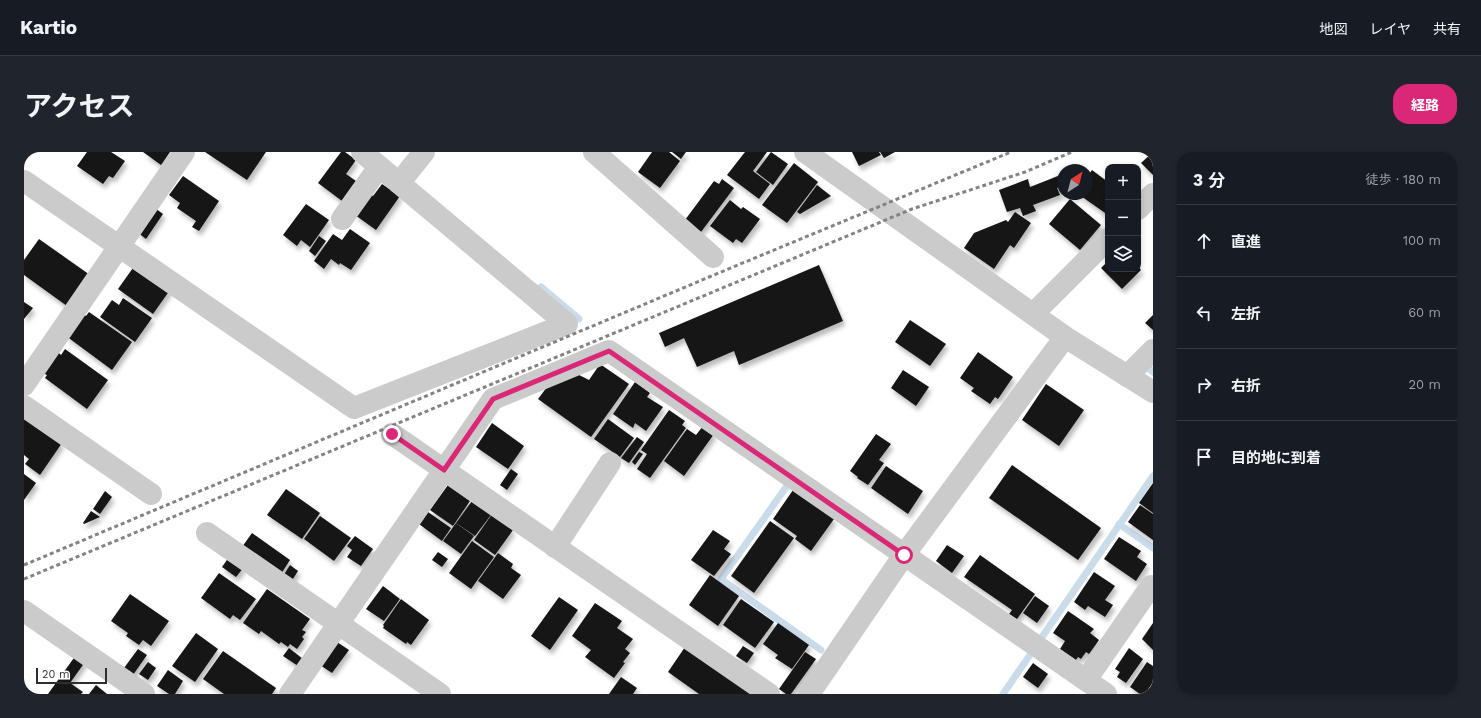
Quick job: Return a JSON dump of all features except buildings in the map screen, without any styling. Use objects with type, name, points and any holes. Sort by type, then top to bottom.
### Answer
[{"type":"street","points":[[24,385],[184,152]]},
{"type":"street","points":[[24,181],[354,408],[567,324],[362,152]]},
{"type":"street","points":[[399,183],[424,152]]},
{"type":"street","points":[[594,152],[713,257]]},
{"type":"street","points":[[810,154],[1065,337],[1153,392]]},
{"type":"street","points":[[342,219],[379,166]]},
{"type":"street","points":[[1033,314],[1105,242]]},
{"type":"street","points":[[809,694],[904,555],[1065,337]]},
{"type":"street","points":[[1127,376],[1153,350]]},
{"type":"street","points":[[290,694],[493,399],[609,351],[1106,694]]},
{"type":"street","points":[[24,406],[152,494]]},
{"type":"street","points":[[392,434],[769,694]]},
{"type":"street","points":[[555,547],[610,463]]},
{"type":"street","points":[[207,533],[440,694]]},
{"type":"street","points":[[1086,680],[1151,586]]},
{"type":"street","points":[[24,611],[144,694]]},
{"type":"waterway","points":[[541,287],[579,319]]},
{"type":"waterway","points":[[1148,368],[1153,372]]},
{"type":"waterway","points":[[1040,640],[1153,476]]},
{"type":"waterway","points":[[789,483],[721,579],[821,650]]},
{"type":"waterway","points":[[1119,524],[1153,548]]},
{"type":"waterway","points":[[1003,694],[1032,652]]},
{"type":"railway","points":[[24,565],[733,267],[1011,152]]},
{"type":"railway","points":[[24,579],[912,209],[1025,172],[1072,152]]},
{"type":"route","points":[[392,434],[444,470],[493,399],[609,351],[904,555]]}]
